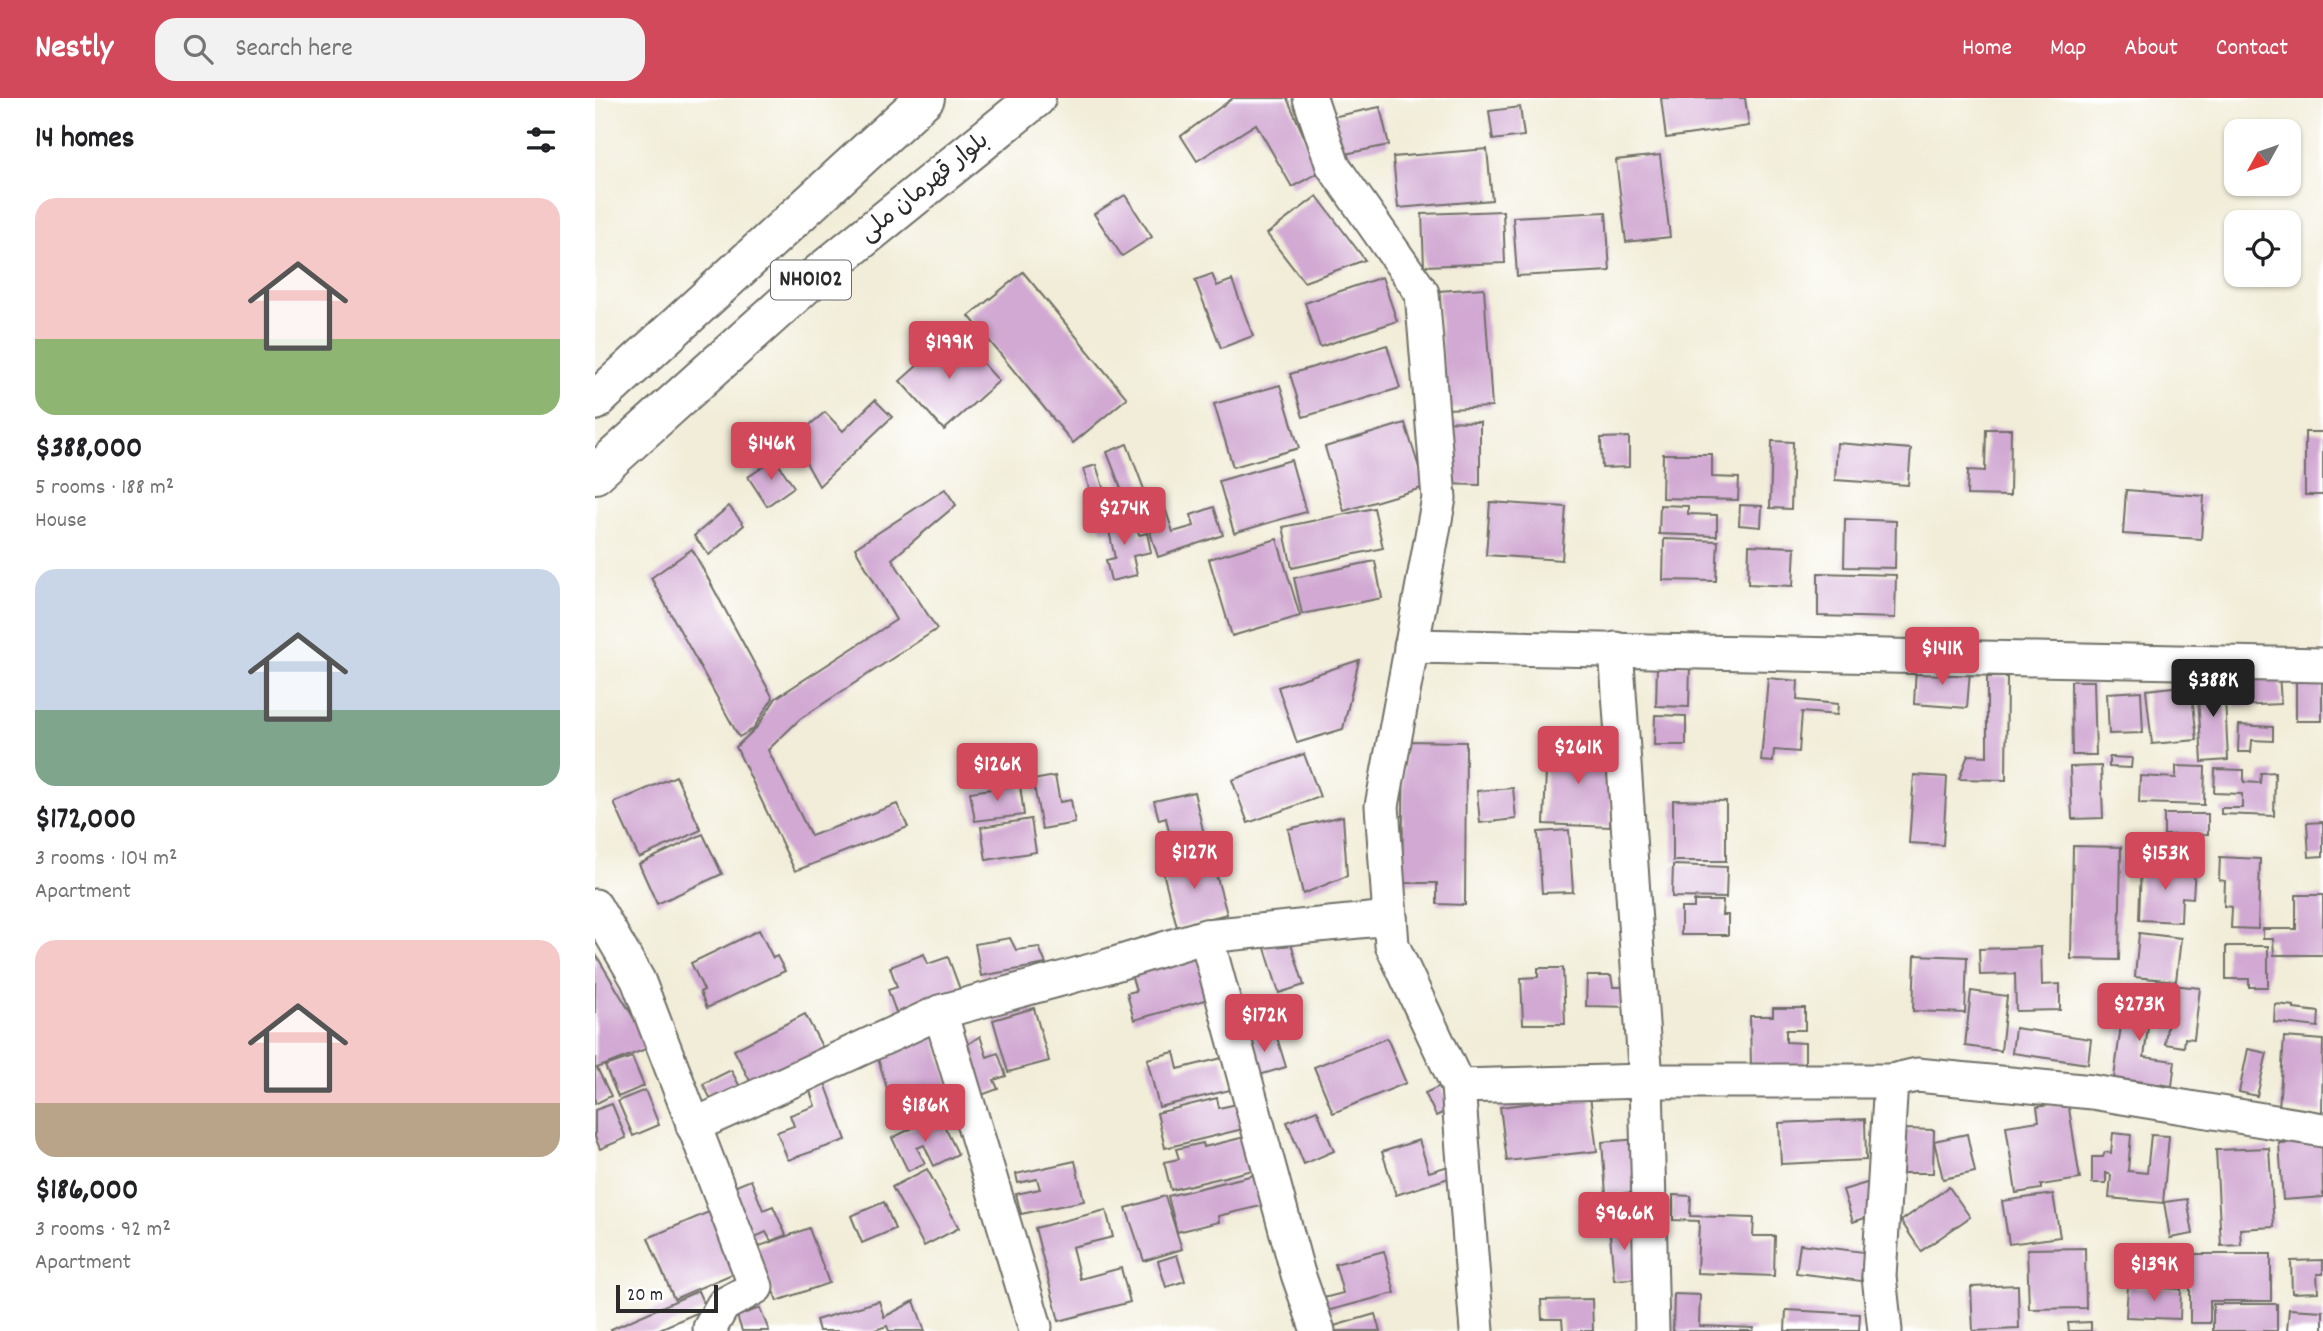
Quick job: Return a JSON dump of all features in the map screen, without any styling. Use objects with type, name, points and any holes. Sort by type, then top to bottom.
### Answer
[{"type":"highway","name":"NH0102","points":[[595,401],[925,98]]},
{"type":"highway","name":"بلوار قهرمان ملی","points":[[595,474],[804,286],[1036,98]]},
{"type":"street","points":[[1310,98],[1333,166],[1422,293],[1439,498],[1382,806],[1392,945],[1458,1086],[1477,1331]]},
{"type":"street","points":[[1411,646],[2323,665]]},
{"type":"street","points":[[1616,649],[1646,1081],[1652,1331]]},
{"type":"street","points":[[595,906],[638,980],[756,1287],[723,1305],[710,1328],[711,1331]]},
{"type":"street","points":[[693,1126],[940,1012],[1206,936],[1390,918]]},
{"type":"street","points":[[1206,936],[1298,1274],[1318,1331]]},
{"type":"street","points":[[940,1012],[1035,1327]]},
{"type":"street","points":[[1458,1086],[1646,1081],[1891,1081],[1917,1075],[2092,1091],[2323,1130]]},
{"type":"street","points":[[1885,1331],[1879,1276],[1891,1081]]},
{"type":"building","points":[[1233,98],[1287,98],[1320,172],[1292,187],[1256,124],[1197,161],[1181,136]]},
{"type":"building","points":[[1661,98],[1745,98],[1749,126],[1666,138]]},
{"type":"building","points":[[1380,107],[1389,145],[1340,155],[1332,117]]},
{"type":"building","points":[[1520,107],[1524,136],[1493,140],[1489,111]]},
{"type":"building","points":[[1487,149],[1492,200],[1398,208],[1393,157]]},
{"type":"building","points":[[1660,155],[1670,237],[1626,242],[1616,160]]},
{"type":"building","points":[[1125,195],[1152,237],[1122,256],[1094,214]]},
{"type":"building","points":[[1317,196],[1365,260],[1304,282],[1267,234]]},
{"type":"building","points":[[1503,211],[1505,263],[1424,266],[1422,214]]},
{"type":"building","points":[[1606,212],[1610,271],[1517,276],[1513,217]]},
{"type":"building","points":[[1023,272],[1127,398],[1073,443],[969,316]]},
{"type":"building","points":[[1212,274],[1217,286],[1232,280],[1253,336],[1221,348],[1195,280]]},
{"type":"building","points":[[1382,277],[1397,321],[1320,347],[1305,303]]},
{"type":"building","points":[[1484,288],[1492,407],[1446,409],[1438,291]]},
{"type":"building","points":[[955,332],[999,381],[944,430],[900,381]]},
{"type":"building","points":[[1387,345],[1400,388],[1303,417],[1290,374]]},
{"type":"building","points":[[1280,385],[1299,448],[1233,467],[1214,404]]},
{"type":"building","points":[[875,400],[892,417],[819,486],[793,439],[825,412],[843,431]]},
{"type":"building","points":[[1441,421],[1480,422],[1480,485],[1440,484]]},
{"type":"building","points":[[1405,423],[1425,487],[1344,511],[1325,447]]},
{"type":"building","points":[[1986,429],[2011,429],[2010,496],[1967,495],[1968,470],[1985,471]]},
{"type":"building","points":[[2305,432],[2323,432],[2323,495],[2305,495]]},
{"type":"building","points":[[1629,437],[1629,467],[1602,468],[1601,438]]},
{"type":"building","points":[[1772,441],[1793,442],[1791,509],[1770,508]]},
{"type":"building","points":[[1837,443],[1911,449],[1908,485],[1835,480]]},
{"type":"building","points":[[1127,444],[1148,500],[1128,507],[1107,452]]},
{"type":"building","points":[[1663,454],[1712,454],[1712,477],[1739,478],[1738,500],[1662,498]]},
{"type":"building","points":[[775,459],[794,487],[767,506],[748,477]]},
{"type":"building","points":[[1291,460],[1306,512],[1234,533],[1219,481]]},
{"type":"building","points":[[1096,465],[1111,512],[1098,516],[1083,469]]},
{"type":"building","points":[[945,489],[956,505],[892,559],[937,629],[800,719],[768,750],[811,836],[897,804],[908,827],[795,871],[736,747],[758,726],[776,698],[896,620],[855,548]]},
{"type":"building","points":[[2126,490],[2204,496],[2201,539],[2123,534]]},
{"type":"building","points":[[1490,502],[1566,507],[1562,560],[1486,555]]},
{"type":"building","points":[[1164,505],[1173,532],[1194,526],[1191,515],[1214,507],[1223,535],[1158,557],[1150,532],[1163,528],[1159,518],[1152,521],[1148,510]]},
{"type":"building","points":[[1660,505],[1688,506],[1688,514],[1717,515],[1717,536],[1659,534]]},
{"type":"building","points":[[1740,505],[1762,506],[1761,527],[1739,525]]},
{"type":"building","points":[[729,506],[744,525],[709,555],[694,536]]},
{"type":"building","points":[[1374,508],[1383,548],[1292,568],[1283,527]]},
{"type":"building","points":[[1110,515],[1113,524],[1135,520],[1139,535],[1147,533],[1151,552],[1133,556],[1137,575],[1111,581],[1106,560],[1115,558],[1109,531],[1103,532],[1099,518]]},
{"type":"building","points":[[1845,519],[1896,521],[1895,568],[1844,567]]},
{"type":"building","points":[[1277,539],[1300,616],[1232,636],[1209,559]]},
{"type":"building","points":[[1664,539],[1718,541],[1716,581],[1663,580]]},
{"type":"building","points":[[1749,545],[1795,547],[1793,586],[1748,584]]},
{"type":"building","points":[[692,549],[773,698],[753,729],[739,737],[651,578]]},
{"type":"building","points":[[1375,561],[1382,598],[1302,614],[1294,578]]},
{"type":"building","points":[[1818,573],[1896,575],[1895,618],[1818,616]]},
{"type":"building","points":[[1359,660],[1343,729],[1297,743],[1278,687]]},
{"type":"building","points":[[1657,664],[1690,665],[1689,707],[1656,706]]},
{"type":"building","points":[[1916,667],[1970,671],[1967,708],[1914,704]]},
{"type":"building","points":[[2279,673],[2281,704],[2235,706],[2233,675]]},
{"type":"building","points":[[1987,677],[2007,677],[2006,780],[1959,779],[1968,755],[1987,756]]},
{"type":"building","points":[[2224,677],[2228,760],[2202,762],[2197,679]]},
{"type":"building","points":[[1768,678],[1798,681],[1797,700],[1838,704],[1837,715],[1802,712],[1799,752],[1774,750],[1773,762],[1761,761]]},
{"type":"building","points":[[2296,678],[2322,678],[2322,721],[2296,721]]},
{"type":"building","points":[[2071,681],[2094,681],[2096,755],[2072,755]]},
{"type":"building","points":[[2191,685],[2197,740],[2152,744],[2146,690]]},
{"type":"building","points":[[2141,691],[2143,733],[2109,734],[2107,693]]},
{"type":"building","points":[[1655,715],[1686,716],[1686,745],[1654,745]]},
{"type":"building","points":[[2239,725],[2273,727],[2273,741],[2252,740],[2251,752],[2238,752]]},
{"type":"building","points":[[1404,741],[1466,742],[1465,905],[1437,904],[1437,883],[1402,883]]},
{"type":"building","points":[[1547,743],[1583,745],[1583,751],[1613,752],[1610,827],[1544,824]]},
{"type":"building","points":[[1304,754],[1320,797],[1248,823],[1232,780]]},
{"type":"building","points":[[2109,757],[2132,758],[2131,768],[2109,767]]},
{"type":"building","points":[[2101,766],[2103,818],[2072,819],[2070,767]]},
{"type":"building","points":[[2176,766],[2205,767],[2204,805],[2139,803],[2140,776],[2176,778]]},
{"type":"building","points":[[2215,769],[2244,770],[2244,782],[2260,783],[2261,773],[2275,772],[2274,816],[2221,814],[2221,808],[2242,808],[2242,794],[2214,793]]},
{"type":"building","points":[[1914,775],[1947,777],[1943,845],[1909,843]]},
{"type":"building","points":[[676,776],[701,830],[639,858],[614,803]]},
{"type":"building","points":[[1055,776],[1060,802],[1071,800],[1075,823],[1042,829],[1033,780]]},
{"type":"building","points":[[1020,785],[1024,815],[975,821],[970,792]]},
{"type":"building","points":[[1513,788],[1516,819],[1480,823],[1477,791]]},
{"type":"building","points":[[1194,792],[1207,847],[1174,856],[1166,818],[1159,820],[1154,801]]},
{"type":"building","points":[[1673,800],[1726,801],[1726,861],[1673,861]]},
{"type":"building","points":[[2164,814],[2208,814],[2208,834],[2164,835]]},
{"type":"building","points":[[1343,816],[1347,876],[1303,894],[1288,829]]},
{"type":"building","points":[[1031,819],[1036,852],[986,860],[981,827]]},
{"type":"building","points":[[2323,822],[2323,856],[2309,857],[2307,823]]},
{"type":"building","points":[[1569,830],[1573,892],[1542,893],[1538,832]]},
{"type":"building","points":[[703,834],[722,874],[657,904],[639,864]]},
{"type":"building","points":[[2073,846],[2121,847],[2119,960],[2071,959]]},
{"type":"building","points":[[1211,856],[1227,914],[1177,927],[1162,868]]},
{"type":"building","points":[[2220,857],[2260,859],[2258,929],[2231,928],[2232,907],[2224,906],[2225,881],[2219,880]]},
{"type":"building","points":[[1673,865],[1727,867],[1726,898],[1672,897]]},
{"type":"building","points":[[2141,865],[2195,867],[2193,898],[2182,897],[2181,922],[2139,920]]},
{"type":"building","points":[[2296,895],[2323,895],[2323,955],[2274,955],[2273,939],[2263,939],[2263,929],[2296,929]]},
{"type":"building","points":[[1694,901],[1723,901],[1722,915],[1728,915],[1728,935],[1681,935],[1681,908],[1694,908]]},
{"type":"building","points":[[759,930],[773,958],[777,956],[785,971],[707,1008],[700,992],[704,990],[691,963]]},
{"type":"building","points":[[2139,933],[2181,938],[2176,981],[2135,977]]},
{"type":"building","points":[[1289,937],[1304,985],[1279,993],[1264,945]]},
{"type":"building","points":[[1010,938],[1016,950],[1039,947],[1046,964],[981,976],[975,944]]},
{"type":"building","points":[[2226,946],[2268,946],[2268,987],[2249,987],[2249,979],[2226,979]]},
{"type":"building","points":[[2041,947],[2042,985],[2060,984],[2060,1010],[2016,1011],[2015,974],[1980,975],[1979,949]]},
{"type":"building","points":[[1199,952],[1212,998],[1134,1020],[1127,993],[1136,991],[1130,971]]},
{"type":"building","points":[[595,953],[651,1047],[597,1068],[611,1096],[595,1104]]},
{"type":"building","points":[[924,954],[928,964],[948,957],[961,992],[897,1015],[888,990],[897,987],[890,967]]},
{"type":"building","points":[[1915,955],[1967,957],[1965,1013],[1913,1011]]},
{"type":"building","points":[[1538,968],[1563,968],[1565,1024],[1523,1024],[1521,978],[1538,977]]},
{"type":"building","points":[[1587,976],[1611,976],[1613,987],[1633,987],[1632,1007],[1586,1006]]},
{"type":"building","points":[[2172,985],[2200,988],[2194,1039],[2185,1038],[2184,1047],[2165,1044]]},
{"type":"building","points":[[2126,987],[2153,990],[2144,1057],[2175,1061],[2172,1086],[2114,1078]]},
{"type":"building","points":[[1971,991],[2007,996],[2001,1051],[1965,1046]]},
{"type":"building","points":[[2275,1004],[2319,1012],[2318,1027],[2274,1022]]},
{"type":"building","points":[[1034,1008],[1049,1061],[1008,1072],[993,1020]]},
{"type":"building","points":[[1773,1008],[1805,1008],[1805,1030],[1786,1030],[1786,1042],[1805,1043],[1805,1067],[1751,1067],[1750,1016],[1773,1016]]},
{"type":"building","points":[[805,1014],[828,1058],[751,1083],[734,1050]]},
{"type":"building","points":[[2015,1028],[2091,1039],[2088,1064],[2012,1053]]},
{"type":"building","points":[[1275,1031],[1286,1067],[1253,1077],[1242,1041]]},
{"type":"building","points":[[934,1035],[956,1108],[898,1125],[876,1052]]},
{"type":"building","points":[[980,1036],[987,1057],[998,1053],[1006,1076],[994,1080],[998,1089],[976,1097],[968,1073],[975,1071],[967,1045]]},
{"type":"building","points":[[2284,1037],[2323,1040],[2322,1113],[2279,1109]]},
{"type":"building","points":[[1387,1038],[1406,1083],[1333,1113],[1314,1067]]},
{"type":"building","points":[[2248,1049],[2267,1053],[2257,1096],[2239,1092]]},
{"type":"building","points":[[1174,1052],[1178,1069],[1222,1058],[1230,1090],[1159,1107],[1147,1059]]},
{"type":"building","points":[[632,1057],[644,1086],[618,1097],[605,1066]]},
{"type":"building","points":[[731,1070],[746,1098],[718,1113],[703,1084]]},
{"type":"building","points":[[825,1083],[846,1140],[788,1160],[777,1132],[794,1126],[790,1115],[815,1106],[809,1088]]},
{"type":"building","points":[[1440,1086],[1451,1109],[1436,1116],[1425,1093]]},
{"type":"building","points":[[645,1090],[659,1125],[633,1136],[618,1101]]},
{"type":"building","points":[[1590,1096],[1597,1151],[1507,1161],[1500,1107]]},
{"type":"building","points":[[1217,1098],[1219,1108],[1237,1104],[1243,1129],[1165,1148],[1157,1113]]},
{"type":"building","points":[[2068,1102],[2080,1179],[2041,1185],[2041,1189],[2016,1193],[2006,1126],[2039,1121],[2037,1107]]},
{"type":"building","points":[[612,1104],[626,1138],[600,1149],[595,1137],[595,1110]]},
{"type":"building","points":[[1317,1110],[1334,1151],[1304,1164],[1287,1122]]},
{"type":"building","points":[[939,1115],[958,1154],[934,1166],[924,1145],[917,1148],[925,1163],[908,1171],[892,1138]]},
{"type":"building","points":[[1865,1119],[1866,1160],[1781,1164],[1779,1123]]},
{"type":"building","points":[[1904,1129],[1934,1130],[1933,1173],[1903,1173]]},
{"type":"building","points":[[2113,1133],[2131,1135],[2128,1171],[2147,1173],[2151,1135],[2169,1136],[2163,1203],[2109,1198],[2111,1175],[2106,1173],[2106,1183],[2092,1183],[2092,1157],[2103,1157],[2105,1152],[2111,1153]]},
{"type":"building","points":[[1967,1134],[1975,1172],[1943,1179],[1934,1141]]},
{"type":"building","points":[[1245,1137],[1253,1170],[1171,1190],[1164,1162],[1179,1159],[1176,1149],[1203,1143],[1204,1147]]},
{"type":"building","points":[[1639,1139],[1642,1192],[1606,1194],[1602,1142]]},
{"type":"building","points":[[1419,1140],[1429,1172],[1452,1165],[1455,1176],[1396,1195],[1382,1152]]},
{"type":"building","points":[[2322,1141],[2323,1197],[2283,1200],[2279,1143]]},
{"type":"building","points":[[2269,1148],[2274,1227],[2240,1229],[2241,1245],[2221,1246],[2216,1150]]},
{"type":"building","points":[[1075,1161],[1084,1201],[1021,1214],[1016,1194],[1040,1189],[1037,1179],[1018,1183],[1016,1174]]},
{"type":"building","points":[[927,1169],[959,1228],[924,1246],[892,1187]]},
{"type":"building","points":[[1258,1174],[1265,1205],[1218,1216],[1219,1222],[1177,1232],[1168,1196]]},
{"type":"building","points":[[751,1180],[763,1210],[773,1206],[786,1235],[771,1241],[766,1232],[753,1238],[731,1188]]},
{"type":"building","points":[[1870,1182],[1880,1213],[1853,1222],[1843,1190]]},
{"type":"building","points":[[1949,1187],[1970,1217],[1921,1251],[1901,1221]]},
{"type":"building","points":[[2053,1194],[2060,1237],[2009,1244],[2002,1201]]},
{"type":"building","points":[[1673,1195],[1691,1196],[1690,1216],[1754,1218],[1753,1236],[1775,1236],[1774,1276],[1697,1273],[1699,1221],[1673,1220]]},
{"type":"building","points":[[1165,1196],[1182,1249],[1144,1261],[1126,1208]]},
{"type":"building","points":[[2187,1199],[2193,1234],[2170,1238],[2164,1202]]},
{"type":"building","points":[[884,1202],[895,1229],[862,1243],[851,1216]]},
{"type":"building","points":[[1106,1210],[1113,1237],[1072,1247],[1080,1279],[1121,1268],[1130,1302],[1059,1321],[1035,1228]]},
{"type":"building","points":[[711,1211],[737,1272],[674,1299],[648,1238]]},
{"type":"building","points":[[1632,1221],[1634,1251],[1644,1278],[1614,1280],[1609,1223]]},
{"type":"building","points":[[809,1228],[829,1283],[777,1301],[757,1247]]},
{"type":"building","points":[[1800,1244],[1864,1252],[1861,1281],[1796,1273]]},
{"type":"building","points":[[2085,1248],[2086,1308],[2029,1309],[2027,1249]]},
{"type":"building","points":[[1384,1251],[1395,1293],[1323,1312],[1320,1299],[1343,1293],[1335,1264]]},
{"type":"building","points":[[2190,1254],[2271,1254],[2271,1301],[2210,1301],[2210,1323],[2190,1323]]},
{"type":"building","points":[[1177,1255],[1185,1281],[1166,1287],[1158,1261]]},
{"type":"building","points":[[2323,1260],[2323,1274],[2317,1274],[2318,1292],[2292,1293],[2291,1261]]},
{"type":"building","points":[[2018,1285],[2019,1329],[1973,1331],[1971,1287]]},
{"type":"building","points":[[2128,1286],[2181,1289],[2180,1319],[2126,1317]]},
{"type":"building","points":[[698,1291],[706,1309],[655,1331],[611,1329]]},
{"type":"building","points":[[1674,1294],[1700,1295],[1699,1326],[1754,1328],[1753,1331],[1673,1331]]},
{"type":"building","points":[[1592,1299],[1593,1331],[1563,1331],[1562,1319],[1542,1319],[1541,1300]]},
{"type":"building","points":[[879,1301],[884,1317],[914,1301],[925,1331],[889,1331],[887,1326],[872,1331],[819,1331],[816,1320]]},
{"type":"building","points":[[2213,1304],[2277,1304],[2277,1331],[2213,1331]]},
{"type":"building","points":[[760,1308],[769,1331],[742,1331],[737,1316]]},
{"type":"building","points":[[2289,1309],[2323,1311],[2323,1331],[2287,1331]]},
{"type":"building","points":[[1786,1310],[1860,1314],[1859,1331],[1785,1331]]},
{"type":"building","points":[[1375,1314],[1380,1331],[1335,1331],[1334,1326]]},
{"type":"building","points":[[2091,1322],[2091,1331],[2069,1331],[2068,1323]]}]
